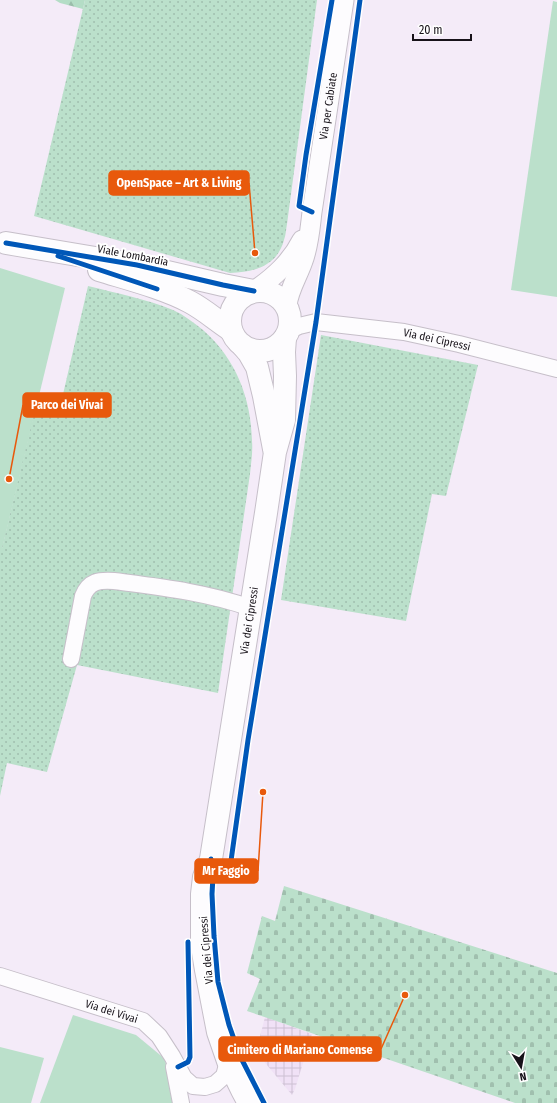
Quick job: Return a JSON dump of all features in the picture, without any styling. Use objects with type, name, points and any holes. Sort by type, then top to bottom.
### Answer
[{"type":"main road","name":"Viale Lombardia","points":[[3,242],[137,265],[222,285],[254,290]]},
{"type":"main road","name":"Viale Lombardia","points":[[3,242],[81,263],[178,297],[203,310],[237,338]]},
{"type":"main road","points":[[254,290],[268,291],[277,295],[286,305],[290,315],[290,325],[287,335],[277,347],[263,351],[254,351],[237,338],[230,318],[233,307],[241,297],[254,290]]},
{"type":"main road","name":"Via dei Cipressi","points":[[250,1103],[228,1061],[217,1025],[209,990],[202,946],[202,894],[204,877],[211,859],[275,452],[281,433],[284,415],[284,352],[287,335]]},
{"type":"main road","name":"Via dei Cipressi","points":[[237,338],[249,353],[257,367],[275,452]]},
{"type":"main road","name":"Via dei Cipressi","points":[[211,859],[213,876],[212,894],[214,942],[218,982],[229,1025],[240,1056],[264,1103]]},
{"type":"street","name":"Via per Cabiate","points":[[312,212],[344,0]]},
{"type":"street","points":[[254,290],[280,271],[293,256],[312,212]]},
{"type":"street","points":[[286,305],[290,288],[301,267],[306,253],[310,237],[312,212]]},
{"type":"street","name":"Via dei Cipressi","points":[[286,305],[296,314],[316,322],[421,335],[557,369]]},
{"type":"street","name":"Via dei Cipressi","points":[[287,335],[299,326],[316,322]]},
{"type":"street","points":[[71,659],[83,596],[87,588],[95,582],[106,580],[194,592],[220,598],[251,608]]},
{"type":"street","name":"Via dei Vivai","points":[[0,976],[144,1021],[160,1036],[184,1078],[193,1086],[205,1087],[214,1084],[224,1076],[228,1061]]},
{"type":"street","points":[[172,1056],[181,1103]]},
{"type":"shaded area","points":[[265,1017],[312,1034],[292,1095],[256,1052]]},
{"type":"green space","points":[[55,0],[85,0],[83,9],[60,3]]},
{"type":"green space","points":[[85,0],[317,0],[286,234],[281,249],[270,262],[256,269],[230,273],[34,216]]},
{"type":"green space","points":[[553,1],[557,2],[557,297],[511,290]]},
{"type":"green space","points":[[0,268],[65,288],[2,549],[0,548]]},
{"type":"green space","points":[[88,286],[131,296],[181,314],[215,341],[233,367],[240,380],[245,395],[251,425],[252,458],[218,693],[77,665],[47,772],[7,763],[0,796],[0,548],[2,548],[35,410],[58,416]]},
{"type":"green space","points":[[321,335],[478,365],[446,496],[432,494],[406,621],[281,600]]},
{"type":"green space","points":[[284,886],[557,973],[557,1103],[515,1103],[247,1011],[260,979],[247,973],[262,916],[275,921]]},
{"type":"green space","points":[[73,1015],[136,1035],[165,1059],[173,1103],[40,1103]]},
{"type":"green space","points":[[0,1047],[44,1058],[31,1103],[0,1103]]},
{"type":"cycle path","points":[[312,212],[299,206],[332,0]]},
{"type":"cycle path","points":[[213,876],[229,875],[248,740],[316,322],[360,0]]},
{"type":"cycle path","points":[[6,243],[137,265],[254,291]]},
{"type":"cycle path","points":[[58,256],[157,289]]},
{"type":"cycle path","points":[[211,859],[213,876],[212,894],[214,936],[218,982],[229,1025],[240,1056],[264,1103]]},
{"type":"cycle path","points":[[178,1067],[188,1062],[190,1057],[188,942]]},
{"type":"place","name":"OpenSpace – Art & Living","points":[[255,253]]},
{"type":"place","name":"Parco dei Vivai","points":[[9,479]]},
{"type":"place","name":"Mr Faggio","points":[[263,792]]},
{"type":"place","name":"Cimitero di Mariano Comense","points":[[405,995]]}]
